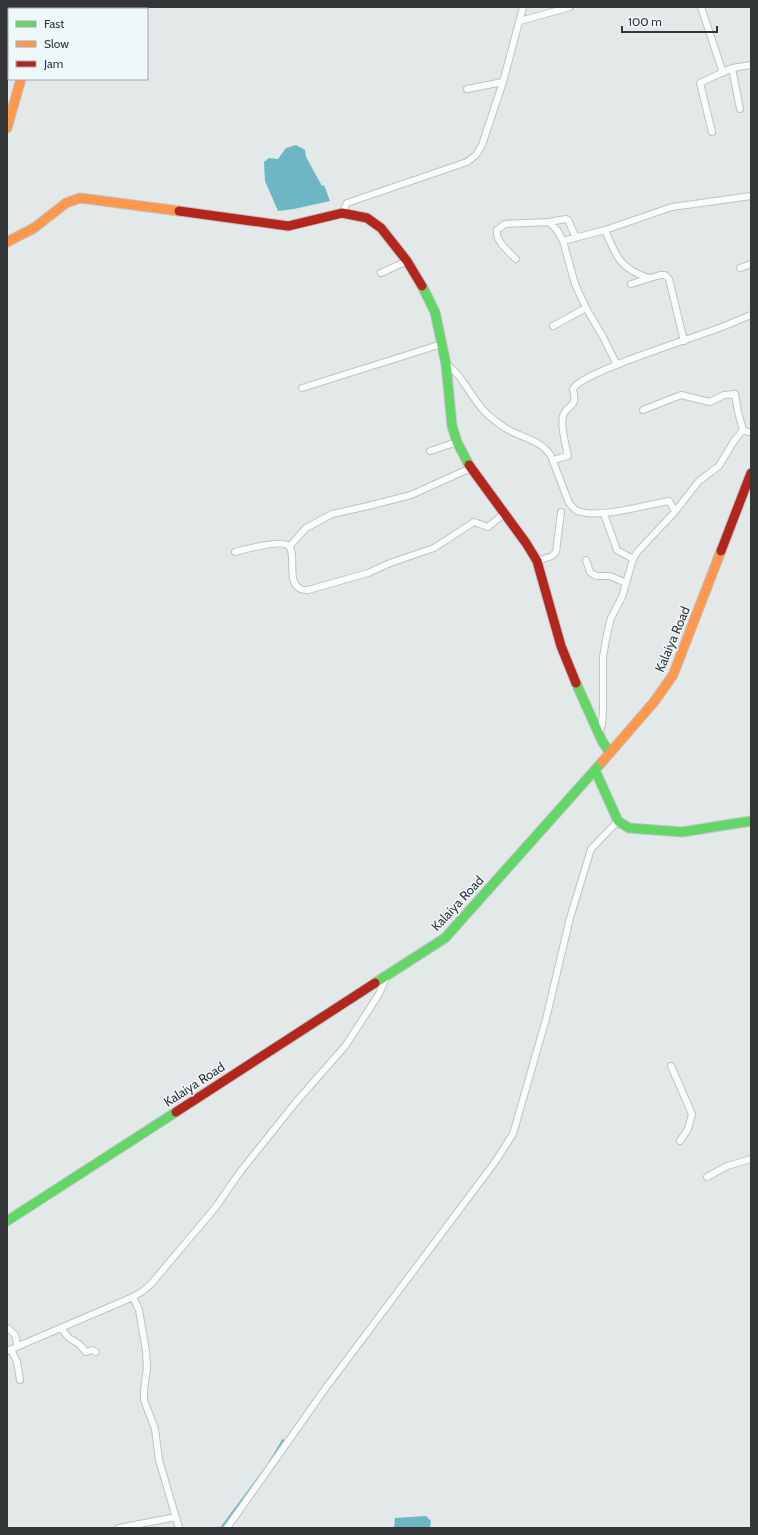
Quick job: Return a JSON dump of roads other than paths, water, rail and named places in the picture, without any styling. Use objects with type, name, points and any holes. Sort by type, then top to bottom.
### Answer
[{"type":"street","points":[[342,213],[347,203],[467,162],[476,155],[482,145],[503,82],[520,21],[522,7]]},
{"type":"street","points":[[520,21],[570,7]]},
{"type":"street","points":[[701,7],[723,73]]},
{"type":"street","points":[[712,132],[700,83],[732,68],[751,65]]},
{"type":"street","points":[[732,68],[740,109]]},
{"type":"street","points":[[7,128],[21,80]]},
{"type":"street","points":[[467,89],[503,82]]},
{"type":"street","points":[[563,241],[605,230],[672,207],[691,203],[751,196]]},
{"type":"street","points":[[7,242],[47,218],[60,205],[70,200],[80,198],[288,226],[342,213],[367,218],[381,228],[407,261],[418,278],[435,312],[446,364],[452,426],[457,442],[471,468],[505,513],[537,561],[562,646],[572,674],[598,734],[610,753]]},
{"type":"street","points":[[516,259],[505,247],[498,236],[497,230],[505,224],[549,222],[566,219],[570,224],[576,238]]},
{"type":"street","points":[[549,222],[558,230],[563,241],[575,284],[586,308],[603,336],[617,365]]},
{"type":"street","points":[[605,230],[613,250],[626,267],[637,274],[649,278]]},
{"type":"street","points":[[381,274],[407,261]]},
{"type":"street","points":[[740,268],[751,264]]},
{"type":"street","points":[[631,284],[660,275],[665,275],[669,279],[684,341]]},
{"type":"street","points":[[553,326],[586,308]]},
{"type":"street","points":[[553,460],[568,456],[562,421],[563,414],[574,403],[576,398],[573,389],[575,386],[590,376],[617,365],[751,315]]},
{"type":"street","points":[[302,388],[442,344]]},
{"type":"street","points":[[446,364],[453,368],[473,398],[487,414],[507,429],[541,445],[548,450],[569,503],[578,512],[604,514],[669,500],[675,511]]},
{"type":"street","points":[[643,410],[681,396],[710,402],[724,396],[736,394],[738,412],[743,430]]},
{"type":"street","points":[[743,430],[751,433]]},
{"type":"street","points":[[598,734],[602,724],[603,657],[606,634],[626,583],[633,559],[699,481],[719,466],[734,441],[743,430]]},
{"type":"street","points":[[430,451],[457,442]]},
{"type":"street","points":[[290,546],[306,528],[332,514],[411,495],[471,468]]},
{"type":"street","name":"Kalaiya Road","points":[[7,1221],[445,938],[610,753],[654,702],[674,675],[751,473]]},
{"type":"street","points":[[537,561],[552,556],[556,552],[561,512]]},
{"type":"street","points":[[290,546],[293,578],[295,584],[299,589],[308,590],[356,577],[434,548],[474,522],[488,527],[505,513]]},
{"type":"street","points":[[604,514],[616,550],[633,559]]},
{"type":"street","points":[[236,552],[262,546],[286,544],[290,546]]},
{"type":"street","points":[[586,560],[590,572],[596,576],[610,576],[626,583]]},
{"type":"street","points":[[595,770],[618,821],[629,828],[682,832],[751,821]]},
{"type":"street","points":[[227,1528],[324,1389],[494,1162],[513,1134],[546,1019],[570,918],[591,849],[618,821]]},
{"type":"street","points":[[20,1380],[17,1362],[9,1350],[133,1297],[143,1291],[164,1270],[215,1208],[240,1172],[296,1102],[346,1045],[379,994],[388,975]]},
{"type":"street","points":[[671,1066],[692,1114],[688,1129],[680,1141]]},
{"type":"street","points":[[707,1177],[727,1166],[751,1159]]},
{"type":"street","points":[[133,1297],[139,1310],[146,1351],[147,1368],[144,1400],[155,1429],[159,1460],[179,1528]]},
{"type":"street","points":[[7,1328],[16,1335],[17,1346]]},
{"type":"street","points":[[61,1328],[69,1338],[79,1344],[86,1352],[92,1350],[96,1352]]},
{"type":"street","points":[[119,1528],[139,1526],[176,1517]]},
{"type":"water","points":[[296,145],[305,150],[306,157],[322,186],[324,185],[330,201],[278,211],[265,181],[264,162],[269,158],[278,159],[286,148]]},
{"type":"water","points":[[426,1516],[431,1521],[430,1528],[394,1528],[395,1518]]},
{"type":"waterway","points":[[221,1528],[268,1465],[283,1440]]}]
